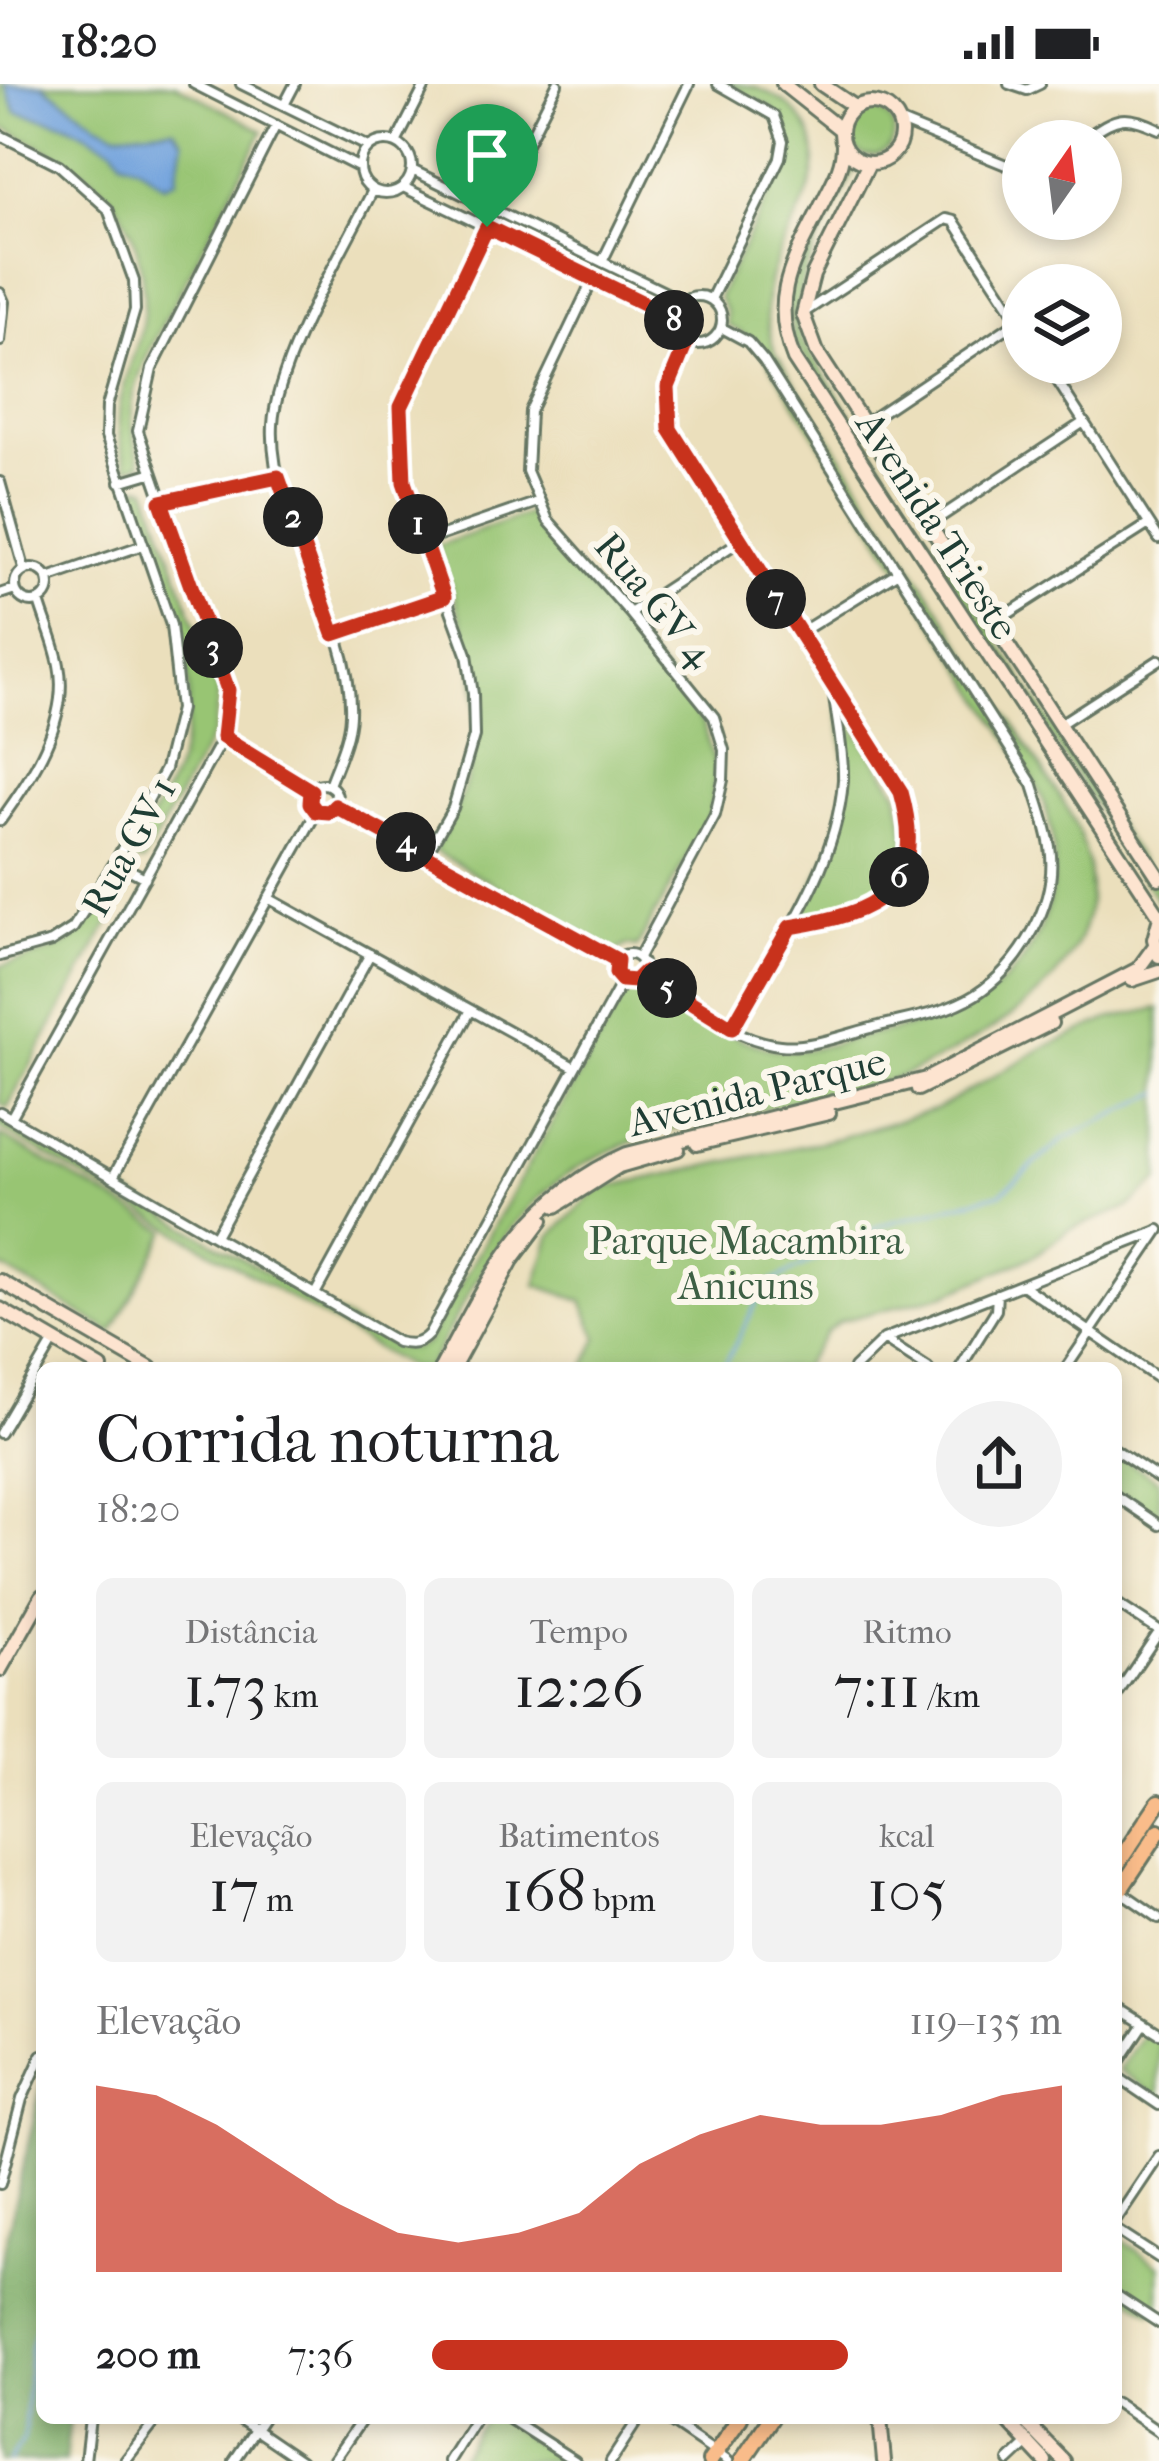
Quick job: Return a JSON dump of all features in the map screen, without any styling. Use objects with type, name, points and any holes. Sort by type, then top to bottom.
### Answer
[{"type":"main road","points":[[1122,1857],[1159,1802]]},
{"type":"main road","points":[[1122,1885],[1159,1831]]},
{"type":"main road","points":[[718,2458],[737,2424]]},
{"type":"main road","points":[[742,2461],[767,2424]]},
{"type":"street","points":[[194,84],[360,167]]},
{"type":"street","points":[[241,84],[369,147]]},
{"type":"street","points":[[284,105],[295,84]]},
{"type":"street","points":[[396,143],[426,84]]},
{"type":"street","points":[[494,209],[557,84]]},
{"type":"street","points":[[602,262],[689,84]]},
{"type":"street","points":[[711,299],[780,158],[783,141],[774,116],[718,84]]},
{"type":"street","points":[[783,84],[841,130]]},
{"type":"street","points":[[820,84],[855,107]]},
{"type":"street","points":[[1009,84],[1027,90],[1040,84]]},
{"type":"street","points":[[898,121],[900,141],[879,162],[853,158],[843,145],[841,130],[855,107],[884,106],[898,121],[1002,163]]},
{"type":"street","points":[[1114,120],[1137,118],[1159,129]]},
{"type":"street","name":"Rua GV 1","points":[[11,1118],[223,737],[228,690],[138,431],[152,369],[275,125]]},
{"type":"street","points":[[0,135],[59,165],[108,209],[134,281],[135,310],[106,406],[106,436],[171,625],[179,709],[165,769],[73,928],[51,942],[0,956]]},
{"type":"street","points":[[382,141],[396,143],[409,154],[412,170],[403,187],[389,193],[373,190],[360,167],[369,147],[382,141]]},
{"type":"street","name":"Avenida Trieste","points":[[843,145],[841,168],[785,284],[781,306],[786,340],[844,437],[1159,918]]},
{"type":"street","points":[[803,314],[813,275],[868,163]]},
{"type":"street","points":[[412,170],[683,301]]},
{"type":"street","points":[[403,187],[674,318]]},
{"type":"street","points":[[329,785],[350,718],[348,681],[278,477],[272,423],[292,353],[373,190]]},
{"type":"street","points":[[803,314],[946,219],[954,221],[1002,295]]},
{"type":"street","points":[[428,854],[453,808],[474,736],[467,654],[404,482],[401,407],[487,227]]},
{"type":"street","points":[[539,252],[547,235]]},
{"type":"street","name":"Rua GV 4","points":[[593,279],[530,411],[527,471],[548,520],[714,717],[724,750],[715,815],[639,957]]},
{"type":"street","points":[[0,293],[4,302],[0,340]]},
{"type":"street","points":[[697,296],[711,299],[722,311],[722,328],[707,343],[687,341],[677,331],[674,318],[683,301],[697,296]]},
{"type":"street","name":"Avenida Trieste","points":[[803,314],[817,352],[1159,878]]},
{"type":"street","points":[[617,960],[627,954],[639,957],[643,973],[732,1028],[784,1046],[941,1011],[976,994],[1025,946],[1041,916],[1051,850],[1033,785],[764,361],[748,342],[722,328]]},
{"type":"street","points":[[864,424],[1002,336]]},
{"type":"street","points":[[687,341],[668,387],[670,429],[901,792],[911,848],[885,897],[852,913],[790,927]]},
{"type":"street","points":[[1060,384],[1159,539]]},
{"type":"street","points":[[929,525],[1084,422]]},
{"type":"street","points":[[120,482],[150,473]]},
{"type":"street","points":[[161,502],[278,477]]},
{"type":"street","points":[[0,482],[24,568]]},
{"type":"street","points":[[424,542],[538,502]]},
{"type":"street","points":[[993,624],[1149,524]]},
{"type":"street","points":[[630,613],[739,542]]},
{"type":"street","points":[[48,578],[143,545]]},
{"type":"street","points":[[24,568],[38,568],[48,578],[48,591],[39,601]]},
{"type":"street","points":[[24,568],[14,580],[15,589],[23,600],[39,601]]},
{"type":"street","points":[[798,634],[898,572]]},
{"type":"street","points":[[0,594],[15,589]]},
{"type":"street","points":[[334,634],[444,597]]},
{"type":"street","points":[[0,821],[27,782],[53,728],[60,695],[60,666],[39,601]]},
{"type":"street","points":[[1059,725],[1159,660]]},
{"type":"street","points":[[732,1028],[790,927],[829,846],[843,779],[834,690]]},
{"type":"street","points":[[223,737],[311,791]]},
{"type":"street","points":[[329,785],[337,796],[335,806],[329,812],[316,811],[310,803],[311,791],[329,785]]},
{"type":"street","points":[[335,806],[617,960]]},
{"type":"street","points":[[113,1177],[316,811]]},
{"type":"street","points":[[115,862],[145,878]]},
{"type":"street","points":[[268,898],[574,1067]]},
{"type":"street","points":[[1157,951],[1159,918]]},
{"type":"street","name":"Avenida Parque","points":[[444,1362],[520,1230],[594,1168],[627,1154],[926,1079],[1138,969],[1157,951]]},
{"type":"street","points":[[215,1236],[370,954]]},
{"type":"street","points":[[617,960],[616,973],[622,980],[635,981],[643,973]]},
{"type":"street","name":"Avenida Parque","points":[[456,1362],[534,1228],[558,1204],[598,1177],[667,1152],[933,1084],[1159,971]]},
{"type":"street","points":[[0,1112],[397,1342],[421,1342],[622,980]]},
{"type":"street","points":[[315,1294],[471,1010]]},
{"type":"street","points":[[860,1362],[884,1340],[1159,1230]]},
{"type":"street","points":[[1070,1362],[1159,1230]]},
{"type":"street","points":[[0,1281],[140,1362]]},
{"type":"street","points":[[1021,1285],[1159,1379]]},
{"type":"street","points":[[964,1362],[996,1310],[997,1294]]},
{"type":"street","points":[[0,1309],[91,1362]]},
{"type":"street","points":[[884,1340],[919,1362]]},
{"type":"street","points":[[42,1362],[54,1341]]},
{"type":"street","points":[[0,1433],[36,1372]]},
{"type":"street","points":[[1122,1455],[1159,1478]]},
{"type":"street","points":[[1122,1500],[1159,1525]]},
{"type":"street","points":[[0,1670],[36,1606]]},
{"type":"street","points":[[1122,1607],[1159,1632],[1122,1687]]},
{"type":"street","points":[[1122,1895],[1159,1918]]},
{"type":"street","points":[[1122,2010],[1159,2033]]},
{"type":"street","points":[[1122,2057],[1144,2024]]},
{"type":"street","points":[[0,2184],[22,2099],[36,2068]]},
{"type":"street","points":[[1122,2080],[1159,2105]]},
{"type":"street","points":[[1122,2211],[1159,2156]]},
{"type":"street","points":[[1122,2234],[1159,2258]]},
{"type":"street","points":[[1122,2298],[1158,2319]]},
{"type":"street","points":[[1122,2407],[1159,2432]]},
{"type":"street","points":[[85,2461],[89,2424]]},
{"type":"street","points":[[125,2461],[153,2424]]},
{"type":"street","points":[[247,2424],[301,2461]]},
{"type":"street","points":[[234,2461],[259,2424]]},
{"type":"street","points":[[333,2461],[359,2424]]},
{"type":"street","points":[[451,2460],[472,2424]]},
{"type":"street","points":[[517,2424],[574,2461]]},
{"type":"street","points":[[611,2461],[635,2424]]},
{"type":"street","points":[[673,2424],[718,2458]]},
{"type":"street","points":[[881,2424],[884,2461]]},
{"type":"street","points":[[1011,2424],[1046,2461]]},
{"type":"street","points":[[1028,2424],[1064,2461]]},
{"type":"street","points":[[1010,2461],[1029,2443]]},
{"type":"green space","points":[[0,84],[175,84],[263,131],[142,368],[132,407],[141,464],[127,468],[119,431],[121,400],[143,318],[142,277],[134,240],[123,215],[92,178],[0,126]]},
{"type":"green space","points":[[726,84],[762,90],[785,103],[808,130],[815,151],[807,194],[768,288],[767,316],[775,352],[1069,811],[1085,851],[1090,887],[1086,920],[1074,950],[1029,1002],[936,1060],[883,1082],[647,1137],[578,1167],[552,1186],[508,1232],[431,1362],[400,1362],[0,1128],[0,1119],[394,1347],[413,1349],[427,1343],[624,996],[646,986],[743,1040],[778,1050],[812,1049],[956,1013],[1013,972],[1046,915],[1054,848],[1035,782],[763,353],[727,325],[718,297],[781,171],[787,146],[784,129],[770,107]]},
{"type":"green space","points":[[871,110],[887,117],[894,133],[887,149],[871,156],[855,149],[848,133],[855,117]]},
{"type":"green space","points":[[849,165],[856,168],[805,274],[797,317],[800,337],[1159,889],[1159,903],[793,340],[788,299],[793,281]]},
{"type":"green space","points":[[139,486],[147,488],[219,691],[214,732],[143,862],[132,861],[129,854],[171,781],[184,745],[189,708],[182,635],[134,492]]},
{"type":"green space","points":[[530,513],[543,535],[667,675],[703,725],[716,769],[710,815],[637,947],[627,945],[615,952],[434,851],[469,771],[477,700],[464,628],[437,546]]},
{"type":"green space","points":[[838,703],[898,793],[908,847],[883,895],[852,910],[809,920],[799,916],[835,840],[847,781]]},
{"type":"green space","points":[[117,878],[130,884],[7,1108],[0,1103],[0,966],[72,940]]},
{"type":"green space","name":"Parque Macambira Anicuns","points":[[1159,1008],[1159,1180],[1129,1207],[1068,1230],[1034,1256],[946,1294],[840,1321],[827,1331],[806,1362],[587,1362],[598,1338],[582,1301],[536,1285],[550,1237],[598,1189],[839,1138],[937,1109],[1043,1048],[1109,1019]]},
{"type":"green space","points":[[0,1135],[167,1231],[112,1332],[0,1266]]},
{"type":"green space","points":[[1122,1458],[1159,1481],[1159,1523],[1122,1498]]},
{"type":"green space","points":[[1145,2031],[1159,2040],[1159,2097],[1122,2072]]},
{"type":"green space","points":[[36,2110],[36,2424],[69,2424],[65,2461],[0,2461],[0,2267]]},
{"type":"green space","points":[[1122,2241],[1159,2265],[1159,2303],[1152,2313],[1122,2294]]},
{"type":"green space","points":[[481,2424],[506,2424],[564,2461],[466,2461],[460,2457]]},
{"type":"water","points":[[5,84],[42,84],[117,133],[173,128],[183,141],[176,180],[164,185],[122,160],[113,148],[67,124],[16,112]]},
{"type":"waterway","points":[[726,1362],[766,1285],[881,1225],[1001,1193],[1064,1139],[1159,1093]]},
{"type":"waterway","points":[[9,2461],[24,2438],[30,2349],[36,2330]]},
{"type":"route","points":[[487,227],[674,318],[677,331],[687,341],[668,387],[670,429],[901,792],[911,848],[885,897],[852,913],[790,927],[732,1028],[643,973],[635,981],[622,980],[616,973],[617,960],[428,854],[335,806],[329,812],[316,811],[309,799],[311,791],[223,737],[228,690],[161,502],[278,477],[334,634],[444,597],[404,482],[401,407],[487,227]]}]
